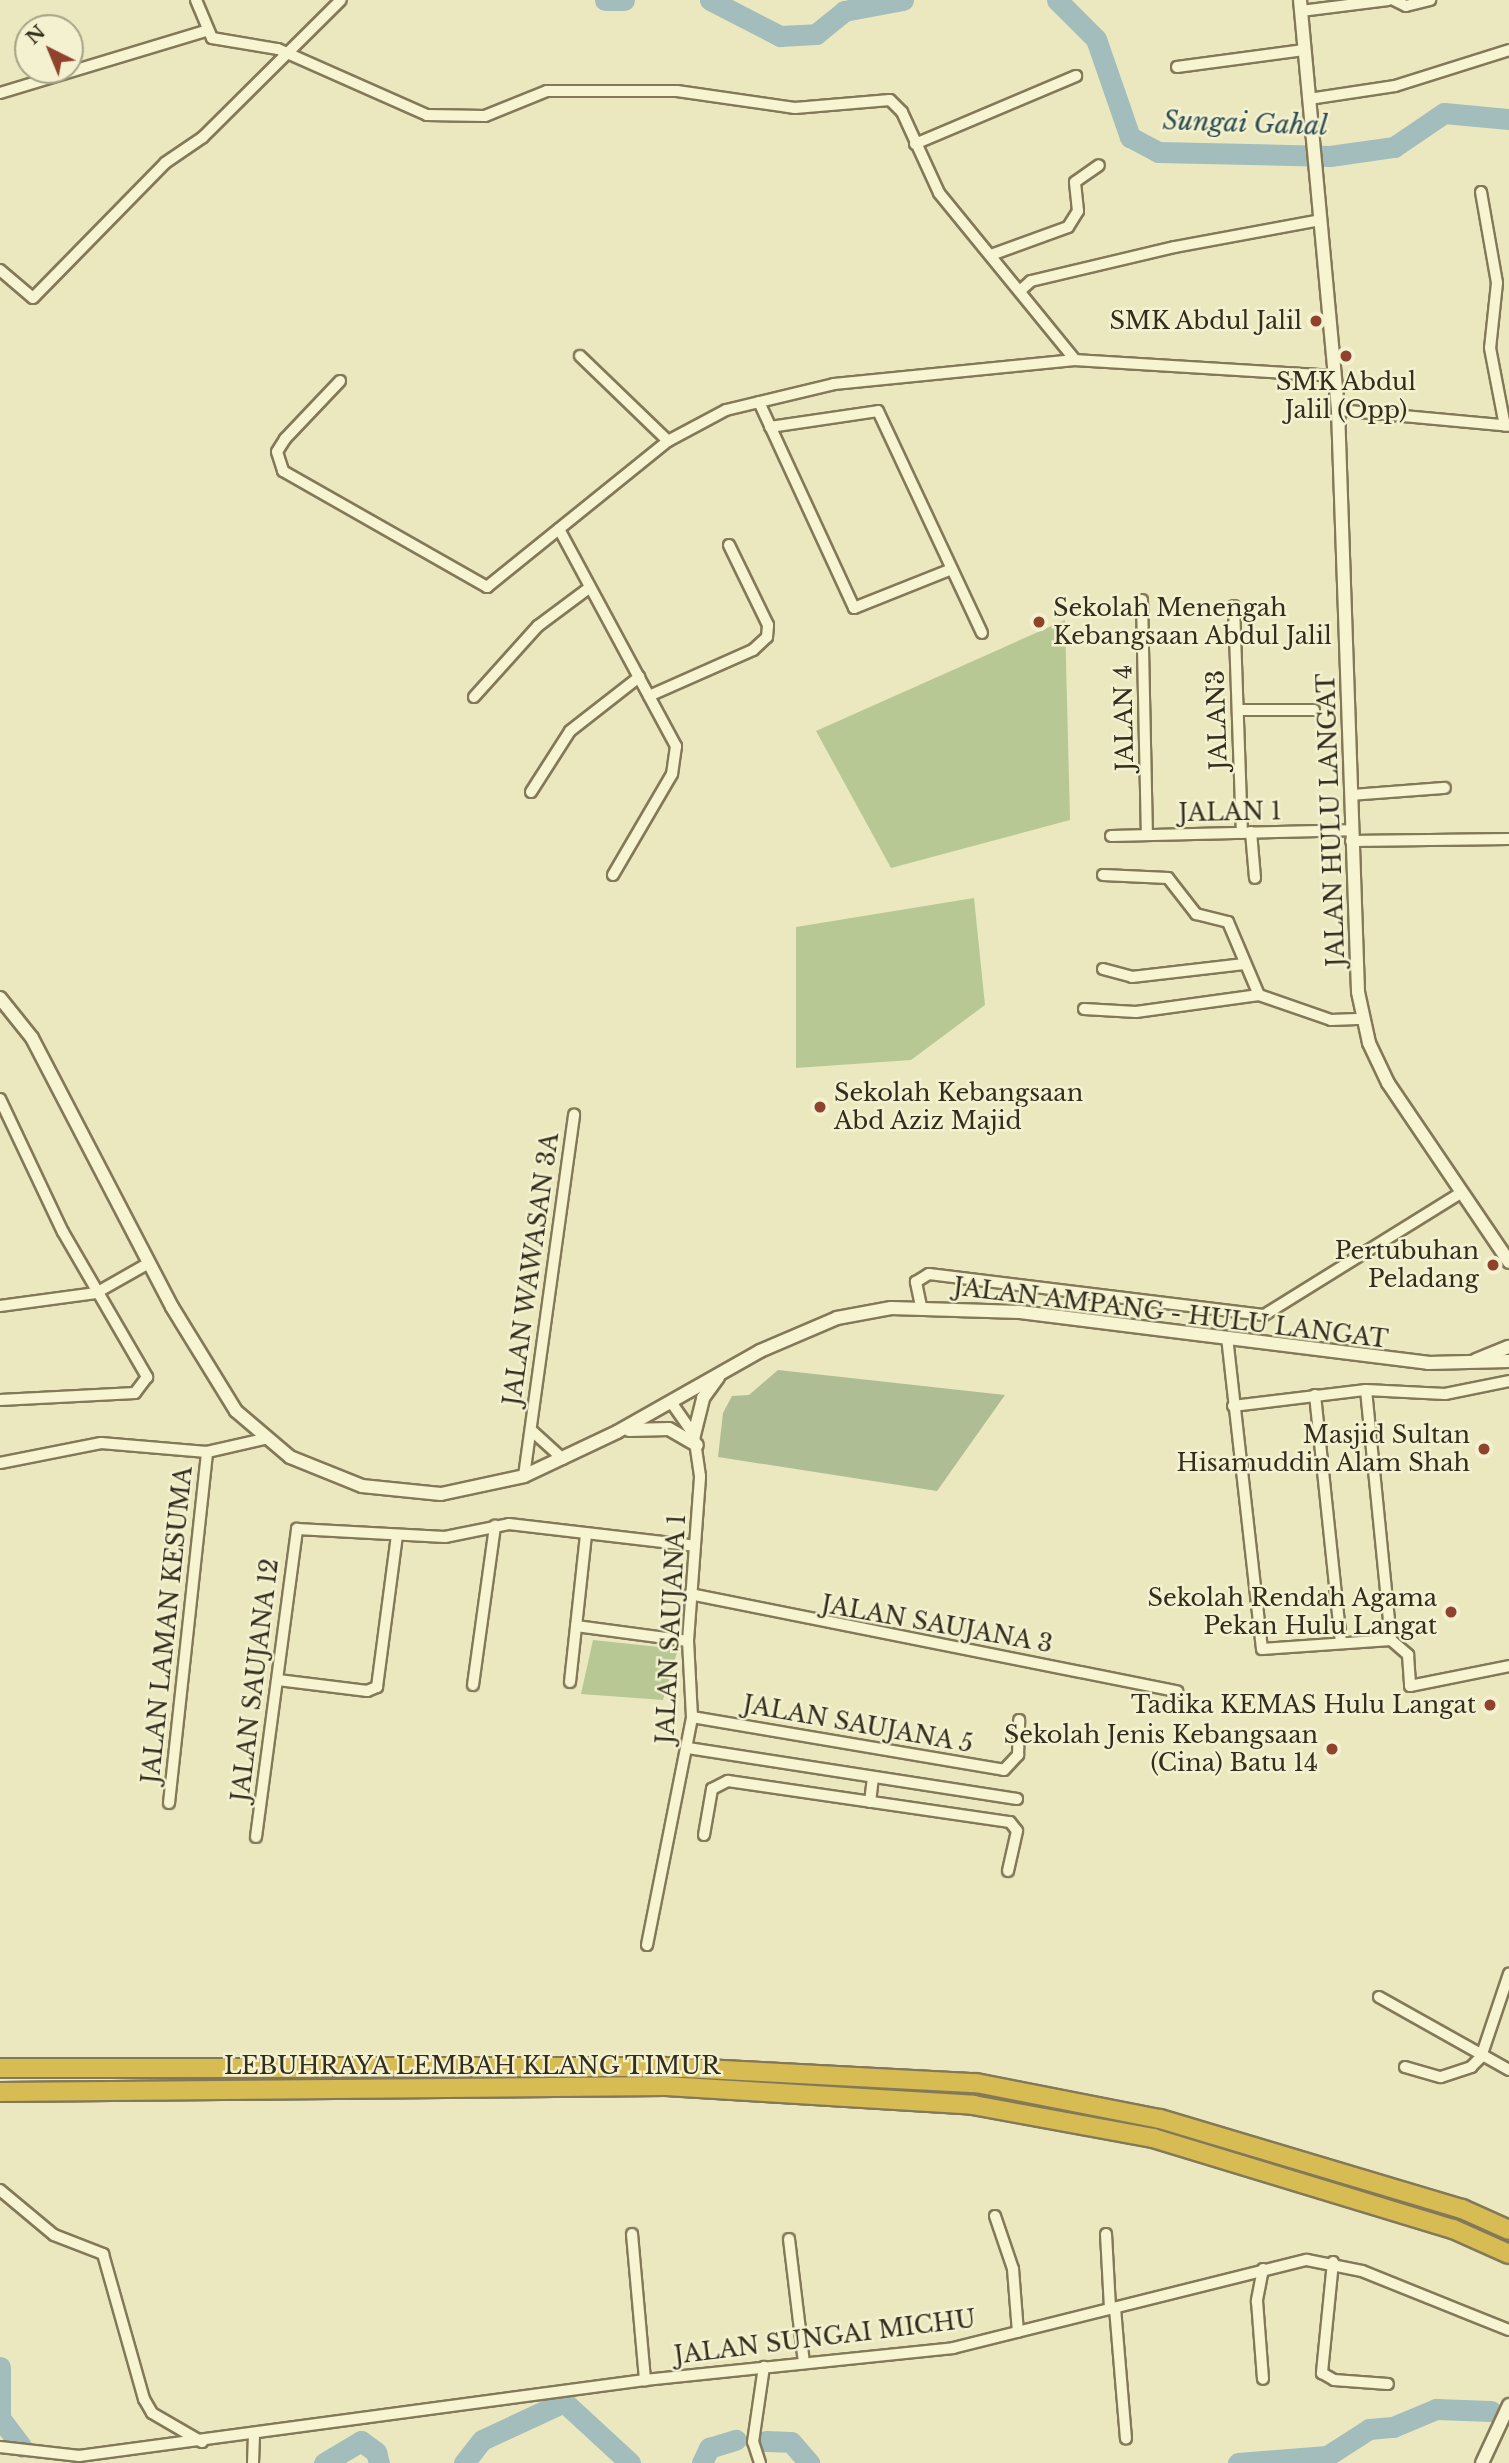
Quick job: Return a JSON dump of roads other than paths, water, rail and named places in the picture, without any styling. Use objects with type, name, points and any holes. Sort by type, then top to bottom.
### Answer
[{"type":"highway","name":"LEBUHRAYA LEMBAH KLANG TIMUR","points":[[0,2068],[666,2067],[976,2083],[1160,2119],[1462,2208],[1509,2230]]},
{"type":"highway","name":"LEBUHRAYA LEMBAH KLANG TIMUR","points":[[0,2092],[666,2086],[973,2105],[1153,2138],[1453,2229],[1509,2254]]},
{"type":"street","points":[[196,0],[206,31],[218,40],[287,53],[427,115],[485,116],[547,90],[677,91],[795,108],[882,99],[902,112],[939,194],[1021,290],[1075,360]]},
{"type":"street","points":[[0,270],[33,298],[165,163],[203,137],[341,0]]},
{"type":"street","points":[[1300,5],[1388,0]]},
{"type":"street","points":[[1394,0],[1406,6],[1430,0]]},
{"type":"street","name":"JALAN HULU LANGAT","points":[[1300,5],[1338,411],[1351,836],[1364,1019],[1388,1083],[1509,1262]]},
{"type":"street","points":[[0,93],[206,31]]},
{"type":"street","points":[[1177,67],[1304,50]]},
{"type":"street","points":[[1309,99],[1395,86],[1509,50]]},
{"type":"street","points":[[915,144],[1076,76]]},
{"type":"street","points":[[992,255],[1068,227],[1078,211],[1075,182],[1099,165]]},
{"type":"street","points":[[1338,411],[1507,426],[1490,348],[1497,283],[1481,192]]},
{"type":"street","points":[[1021,290],[1031,281],[1175,247],[1321,220]]},
{"type":"street","points":[[580,356],[668,441]]},
{"type":"street","points":[[340,381],[285,439],[278,452],[283,471],[479,586],[507,576],[559,529],[668,441],[726,410],[834,383],[1075,360],[1335,376]]},
{"type":"street","points":[[759,402],[854,607],[952,569]]},
{"type":"street","points":[[771,427],[876,409],[982,633]]},
{"type":"street","points":[[559,529],[676,746],[677,761],[613,875]]},
{"type":"street","points":[[649,696],[752,650],[766,637],[768,625],[729,545]]},
{"type":"street","points":[[474,697],[538,626],[589,588]]},
{"type":"street","name":"JALAN 4","points":[[1142,600],[1147,835]]},
{"type":"street","name":"JALAN3","points":[[1234,606],[1247,833],[1255,878]]},
{"type":"street","points":[[531,792],[570,731],[639,677]]},
{"type":"street","points":[[1238,710],[1314,710]]},
{"type":"street","points":[[1351,795],[1445,788]]},
{"type":"street","name":"JALAN 1","points":[[1111,836],[1247,833],[1509,839]]},
{"type":"street","points":[[1103,876],[1174,880],[1196,914],[1228,922],[1259,995]]},
{"type":"street","points":[[1102,969],[1132,977],[1244,964]]},
{"type":"street","points":[[1084,1009],[1136,1012],[1259,995],[1331,1020],[1364,1019]]},
{"type":"street","name":"JALAN AMPANG - HULU LANGAT","points":[[0,998],[32,1038],[149,1263],[219,1387],[264,1440],[316,1471],[386,1492],[441,1494],[524,1476],[617,1432],[720,1374],[837,1318],[922,1306],[1227,1337],[1463,1365],[1509,1361]]},
{"type":"street","points":[[0,1099],[96,1293],[146,1369],[144,1387],[135,1393],[0,1400]]},
{"type":"street","name":"JALAN WAWASAN 3A","points":[[524,1476],[574,1114]]},
{"type":"street","points":[[922,1306],[916,1282],[929,1274],[1264,1315],[1462,1192]]},
{"type":"street","points":[[0,1306],[96,1293],[149,1263]]},
{"type":"street","points":[[1227,1337],[1258,1644],[1266,1651],[1391,1640]]},
{"type":"street","points":[[1463,1365],[1509,1347]]},
{"type":"street","points":[[696,1440],[703,1398],[720,1374]]},
{"type":"street","points":[[1233,1406],[1366,1390],[1445,1394],[1509,1381]]},
{"type":"street","points":[[1366,1390],[1391,1640],[1408,1655],[1410,1686],[1509,1666]]},
{"type":"street","points":[[1315,1395],[1340,1643]]},
{"type":"street","points":[[671,1402],[696,1440]]},
{"type":"street","points":[[617,1432],[669,1429],[696,1440]]},
{"type":"street","name":"JALAN WAWASAN 3A","points":[[531,1430],[563,1459]]},
{"type":"street","points":[[0,1463],[101,1443],[207,1452],[264,1440]]},
{"type":"street","name":"JALAN SAUJANA 1","points":[[647,1945],[692,1717],[688,1641],[695,1546],[696,1440]]},
{"type":"street","name":"JALAN LAMAN KESUMA","points":[[169,1803],[207,1452]]},
{"type":"street","points":[[278,1679],[367,1691],[377,1687],[397,1535],[445,1537],[495,1527],[695,1546]]},
{"type":"street","points":[[473,1685],[495,1527]]},
{"type":"street","name":"JALAN SAUJANA 12","points":[[256,1837],[297,1529],[397,1535]]},
{"type":"street","points":[[570,1682],[586,1534]]},
{"type":"street","name":"JALAN SAUJANA 3","points":[[690,1594],[1177,1691]]},
{"type":"street","points":[[576,1626],[688,1641]]},
{"type":"street","name":"JALAN SAUJANA 5","points":[[692,1717],[1004,1770],[1018,1755],[1018,1720]]},
{"type":"street","name":"JALAN SAUJANA 5","points":[[688,1748],[1017,1799]]},
{"type":"street","points":[[870,1802],[873,1777]]},
{"type":"street","points":[[704,1835],[719,1783],[1010,1822],[1017,1831],[1009,1871]]},
{"type":"street","points":[[1405,2067],[1441,2077],[1459,2075],[1481,2057],[1509,1973]]},
{"type":"street","points":[[1379,1997],[1481,2057],[1509,2070]]},
{"type":"street","points":[[0,2190],[54,2235],[103,2254],[144,2399],[152,2413],[202,2443]]},
{"type":"street","points":[[995,2216],[1013,2269],[1018,2332]]},
{"type":"street","points":[[632,2234],[645,2380]]},
{"type":"street","points":[[1106,2234],[1126,2439]]},
{"type":"street","points":[[789,2239],[804,2363]]},
{"type":"street","points":[[1333,2262],[1322,2373],[1334,2380],[1388,2384]]},
{"type":"street","name":"JALAN SUNGAI MICHU","points":[[0,2447],[79,2456],[202,2443],[645,2380],[953,2348],[1263,2269],[1333,2262],[1509,2330]]},
{"type":"street","points":[[1263,2269],[1257,2301],[1263,2379]]},
{"type":"street","points":[[760,2463],[753,2442],[764,2367]]},
{"type":"street","points":[[1482,2463],[1509,2405]]},
{"type":"street","points":[[253,2463],[254,2434]]},
{"type":"waterway","name":"Sungai Gahal","points":[[605,0],[624,0]]},
{"type":"waterway","name":"Sungai Gahal","points":[[710,0],[780,36],[816,34],[844,11],[903,0]]},
{"type":"waterway","name":"Sungai Gahal","points":[[1057,0],[1096,39],[1130,137],[1158,152],[1330,156],[1394,147],[1444,113],[1509,119]]},
{"type":"waterway","points":[[0,2367],[0,2413]]},
{"type":"waterway","points":[[464,2463],[482,2440],[564,2402],[630,2463]]},
{"type":"waterway","points":[[1238,2463],[1327,2456],[1369,2429],[1393,2427],[1436,2409],[1491,2411]]},
{"type":"waterway","points":[[0,2418],[22,2447]]},
{"type":"waterway","points":[[702,2463],[709,2448],[736,2440]]},
{"type":"waterway","points":[[324,2463],[361,2441],[376,2452],[379,2463]]},
{"type":"waterway","points":[[766,2441],[791,2442],[809,2463]]},
{"type":"place","name":"SMK Abdul Jalil","points":[[1316,321]]},
{"type":"place","name":"SMK Abdul Jalil (Opp)","points":[[1346,356]]},
{"type":"place","name":"Sekolah Menengah Kebangsaan Abdul Jalil","points":[[1039,622]]},
{"type":"place","name":"Sekolah Kebangsaan Abd Aziz Majid","points":[[820,1107]]},
{"type":"place","name":"Pertubuhan Peladang","points":[[1493,1265]]},
{"type":"place","name":"Masjid Sultan Hisamuddin Alam Shah","points":[[1484,1449]]},
{"type":"place","name":"Sekolah Rendah Agama Pekan Hulu Langat","points":[[1451,1612]]},
{"type":"place","name":"Tadika KEMAS Hulu Langat","points":[[1490,1705]]},
{"type":"place","name":"Sekolah Jenis Kebangsaan (Cina) Batu 14","points":[[1332,1749]]}]
